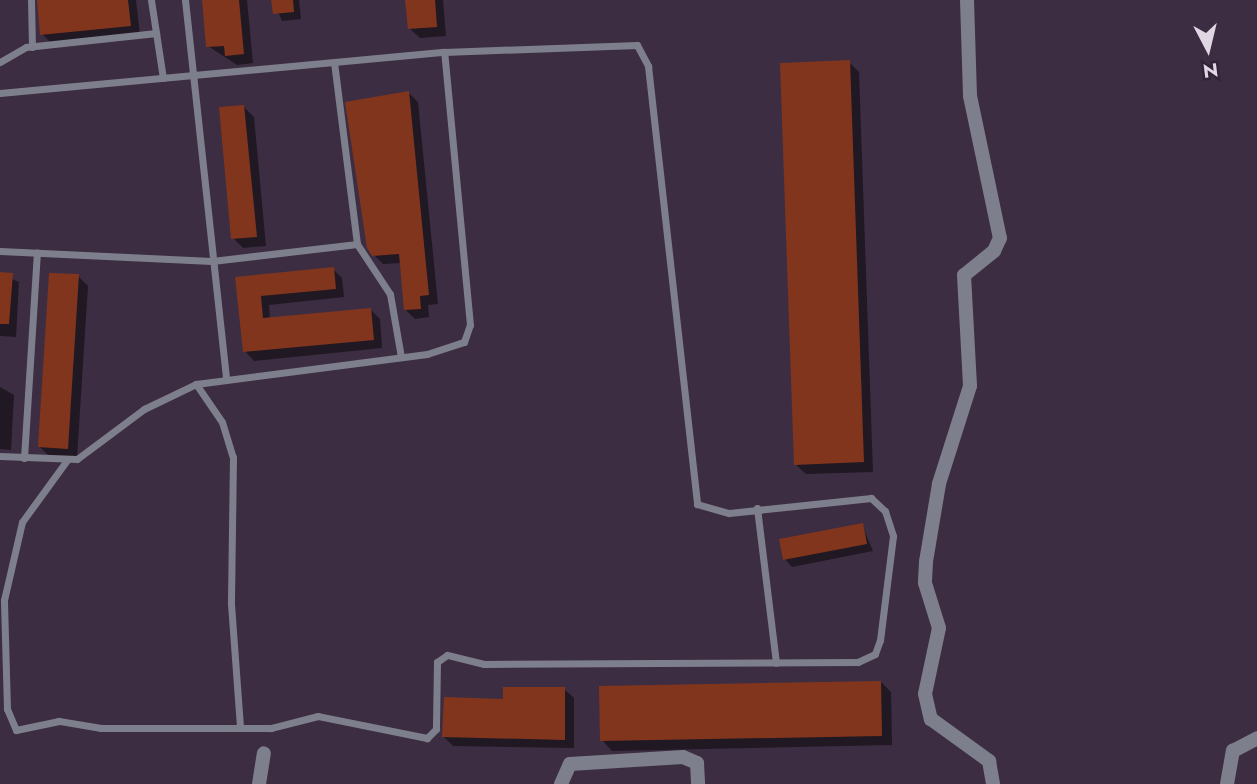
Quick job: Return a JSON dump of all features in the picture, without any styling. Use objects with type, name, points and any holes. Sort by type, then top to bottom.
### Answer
[{"type":"street","points":[[967,0],[970,96],[1000,238],[964,275],[970,386],[940,484],[926,562],[925,583],[939,628],[925,694],[931,719],[989,761],[993,784]]},
{"type":"street","points":[[1227,784],[1233,751],[1257,738]]},
{"type":"street","points":[[259,784],[264,753]]},
{"type":"street","points":[[561,784],[570,764],[682,757],[696,763],[698,784]]},
{"type":"lane","points":[[31,0],[32,47]]},
{"type":"lane","points":[[150,0],[163,78]]},
{"type":"lane","points":[[185,0],[191,76],[226,377]]},
{"type":"lane","points":[[0,62],[32,47],[156,33]]},
{"type":"lane","points":[[0,93],[444,52],[628,43],[642,49],[694,496],[712,512],[859,495],[885,511],[892,536],[874,654],[858,662],[484,664],[451,654],[437,662],[430,737],[318,716],[279,727],[101,728],[60,721],[13,728],[2,653],[4,600],[22,522],[66,460],[196,384],[226,377],[401,357],[458,347],[470,325],[444,52]]},
{"type":"lane","points":[[334,62],[357,244],[390,293],[401,357]]},
{"type":"lane","points":[[0,251],[212,261],[357,244]]},
{"type":"lane","points":[[24,458],[37,253]]},
{"type":"lane","points":[[196,384],[222,422],[233,457],[230,604],[240,728]]},
{"type":"lane","points":[[0,456],[66,460]]},
{"type":"lane","points":[[757,508],[776,663]]},
{"type":"building","points":[[37,0],[128,0],[131,26],[40,35]]},
{"type":"building","points":[[202,0],[239,0],[244,54],[225,56],[224,46],[206,47]]},
{"type":"building","points":[[271,0],[293,0],[294,12],[273,14]]},
{"type":"building","points":[[405,0],[435,0],[437,27],[408,29]]},
{"type":"building","points":[[850,60],[864,462],[794,465],[780,63]]},
{"type":"building","points":[[409,91],[429,295],[420,296],[421,309],[404,310],[399,254],[372,256],[367,248],[345,102]]},
{"type":"building","points":[[244,105],[257,237],[231,239],[219,107]]},
{"type":"building","points":[[334,267],[336,289],[261,296],[263,318],[371,308],[374,340],[243,352],[235,277]]},
{"type":"building","points":[[0,272],[13,273],[9,324],[0,324]]},
{"type":"building","points":[[49,273],[79,274],[68,449],[38,447]]},
{"type":"building","points":[[863,523],[867,544],[783,560],[779,539]]},
{"type":"building","points":[[881,681],[882,736],[600,741],[599,686]]},
{"type":"building","points":[[503,687],[565,687],[565,740],[442,737],[444,697],[503,699]]}]
